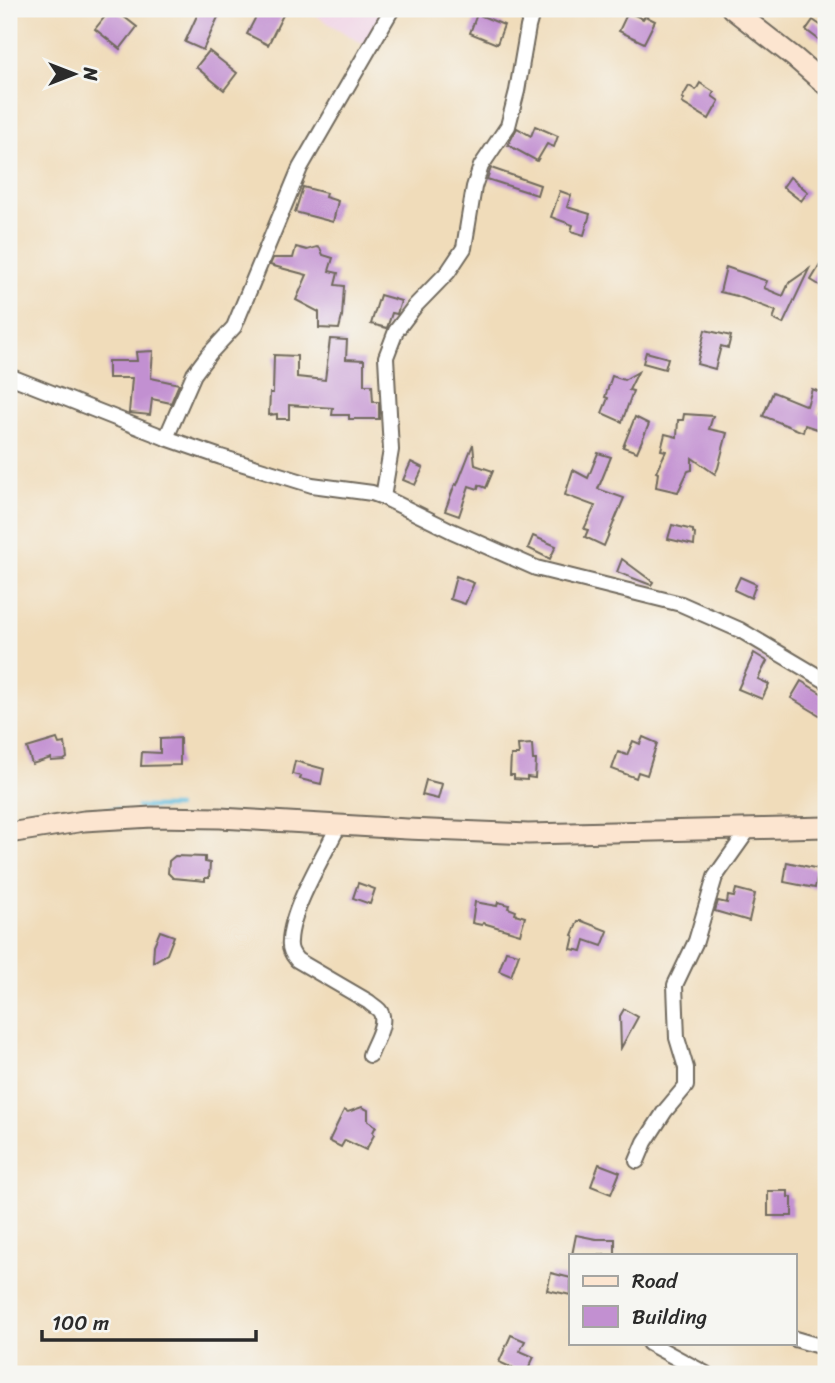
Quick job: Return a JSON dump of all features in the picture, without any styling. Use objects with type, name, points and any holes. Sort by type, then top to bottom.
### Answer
[{"type":"street","points":[[166,438],[194,374],[234,327],[300,168],[392,9]]},
{"type":"street","points":[[383,497],[391,450],[386,357],[396,331],[415,306],[448,272],[464,248],[474,187],[481,166],[508,126],[533,9]]},
{"type":"street","points":[[732,9],[826,85]]},
{"type":"street","points":[[9,376],[221,457],[312,485],[372,493],[383,497],[536,568],[681,604],[740,630],[826,681]]},
{"type":"street","points":[[9,833],[84,821],[152,817],[528,834],[826,827]]},
{"type":"street","points":[[339,825],[301,899],[289,942],[291,952],[297,960],[379,1010],[382,1024],[370,1055]]},
{"type":"street","points":[[636,1161],[665,1111],[685,1086],[686,1068],[677,1038],[675,985],[696,941],[715,877],[749,828]]},
{"type":"street","points":[[796,1339],[826,1348]]},
{"type":"street","points":[[650,1344],[683,1369],[706,1374]]},
{"type":"shaded area","points":[[305,9],[386,9],[364,45]]},
{"type":"building","points":[[111,9],[137,27],[120,49],[95,29]]},
{"type":"building","points":[[200,9],[219,15],[203,50],[185,42]]},
{"type":"building","points":[[260,9],[286,9],[268,45],[247,34]]},
{"type":"building","points":[[628,12],[655,21],[644,43],[619,31]]},
{"type":"building","points":[[477,14],[504,25],[497,44],[470,33]]},
{"type":"building","points":[[813,20],[826,29],[826,45],[806,30]]},
{"type":"building","points":[[209,51],[237,73],[224,90],[196,67]]},
{"type":"building","points":[[700,83],[714,92],[712,96],[719,101],[709,119],[682,103],[689,86],[696,90]]},
{"type":"building","points":[[535,126],[558,136],[554,147],[547,144],[537,161],[508,145],[517,128],[531,136]]},
{"type":"building","points":[[491,168],[540,185],[537,195],[487,179]]},
{"type":"building","points":[[790,177],[808,192],[801,201],[783,187]]},
{"type":"building","points":[[303,187],[326,193],[325,197],[338,201],[333,222],[295,212]]},
{"type":"building","points":[[560,191],[571,195],[567,207],[590,214],[584,235],[571,231],[573,225],[551,217]]},
{"type":"building","points":[[296,247],[307,250],[317,247],[323,255],[333,258],[329,271],[338,273],[335,285],[344,286],[339,329],[319,328],[319,312],[296,300],[307,275],[270,265],[273,258],[293,258]]},
{"type":"building","points":[[826,255],[826,289],[811,280]]},
{"type":"building","points":[[726,267],[767,281],[764,288],[783,296],[789,283],[809,269],[783,324],[773,319],[776,311],[720,292]]},
{"type":"building","points":[[380,295],[401,301],[397,314],[392,313],[387,328],[371,324]]},
{"type":"building","points":[[705,330],[731,336],[728,348],[721,346],[715,369],[697,364]]},
{"type":"building","points":[[330,339],[347,340],[346,359],[364,360],[364,385],[372,385],[373,402],[379,402],[379,419],[349,419],[349,415],[332,415],[333,408],[289,405],[289,419],[277,419],[277,414],[269,415],[270,393],[273,393],[274,355],[297,356],[297,377],[325,380]]},
{"type":"building","points":[[153,351],[151,378],[179,384],[171,403],[152,399],[150,415],[129,413],[132,378],[108,378],[108,361],[137,361],[136,352]]},
{"type":"building","points":[[646,352],[668,358],[665,369],[643,363]]},
{"type":"building","points":[[638,372],[629,390],[633,391],[622,422],[602,413],[612,376],[624,380]]},
{"type":"building","points":[[812,389],[823,393],[816,413],[826,417],[826,432],[805,425],[803,432],[763,416],[773,392],[807,406]]},
{"type":"building","points":[[684,414],[713,416],[709,429],[727,433],[715,474],[692,458],[692,470],[688,471],[678,492],[656,487],[656,472],[666,451],[661,450],[665,434],[677,437],[678,420],[683,420]]},
{"type":"building","points":[[635,417],[649,424],[637,452],[623,447]]},
{"type":"building","points":[[473,444],[475,465],[493,471],[486,488],[479,485],[478,489],[469,486],[459,516],[445,511]]},
{"type":"building","points":[[598,453],[611,457],[598,489],[624,498],[604,546],[585,537],[588,530],[584,529],[595,506],[565,495],[573,470],[588,478]]},
{"type":"building","points":[[411,462],[423,468],[415,485],[403,480]]},
{"type":"building","points":[[672,525],[693,530],[694,545],[668,539]]},
{"type":"building","points":[[533,536],[556,546],[550,559],[528,548]]},
{"type":"building","points":[[622,559],[653,582],[651,585],[617,572]]},
{"type":"building","points":[[456,576],[474,583],[465,604],[450,599]]},
{"type":"building","points":[[740,577],[756,584],[751,598],[734,590]]},
{"type":"building","points":[[754,653],[767,661],[758,679],[769,684],[762,699],[738,689]]},
{"type":"building","points":[[801,681],[826,696],[826,719],[791,698]]},
{"type":"building","points":[[643,737],[657,743],[647,775],[638,772],[636,778],[612,769],[618,752],[627,755],[633,741],[640,744]]},
{"type":"building","points":[[180,738],[180,765],[141,766],[142,752],[160,753],[160,739]]},
{"type":"building","points":[[57,739],[59,744],[65,743],[67,758],[51,761],[51,758],[32,764],[27,748]]},
{"type":"building","points":[[532,744],[533,760],[536,760],[535,778],[514,779],[514,775],[510,775],[511,755],[519,755],[518,745]]},
{"type":"building","points":[[295,761],[324,769],[321,784],[300,779],[301,776],[292,774]]},
{"type":"building","points":[[426,780],[442,784],[438,799],[422,795]]},
{"type":"building","points":[[175,856],[205,857],[205,862],[210,863],[209,878],[205,878],[205,881],[173,878],[168,873],[169,861]]},
{"type":"building","points":[[787,862],[819,869],[815,888],[784,882]]},
{"type":"building","points":[[358,883],[375,889],[370,904],[353,898]]},
{"type":"building","points":[[736,889],[755,894],[749,921],[715,911],[718,901],[727,903],[728,896],[734,897]]},
{"type":"building","points":[[475,902],[509,905],[508,908],[516,911],[515,914],[525,917],[520,934],[483,923],[472,923]]},
{"type":"building","points":[[578,921],[608,931],[602,946],[585,940],[582,951],[571,949],[572,935]]},
{"type":"building","points":[[160,931],[174,936],[167,954],[153,962],[154,945]]},
{"type":"building","points":[[506,951],[519,954],[511,976],[499,971]]},
{"type":"building","points":[[624,1009],[638,1017],[621,1048],[620,1016]]},
{"type":"building","points":[[362,1107],[368,1110],[368,1121],[376,1126],[366,1150],[345,1140],[341,1147],[329,1141],[344,1110],[348,1112]]},
{"type":"building","points":[[599,1164],[620,1172],[611,1194],[591,1186]]},
{"type":"building","points":[[768,1191],[788,1191],[788,1197],[792,1197],[792,1216],[768,1216]]},
{"type":"building","points":[[576,1235],[615,1239],[615,1254],[572,1254]]},
{"type":"building","points":[[551,1273],[569,1278],[569,1295],[547,1290]]},
{"type":"building","points":[[511,1335],[525,1341],[520,1351],[534,1357],[526,1374],[499,1362]]},
{"type":"waterway","points":[[138,807],[177,807]]},
{"type":"waterway","points":[[107,810],[117,809]]},
{"type":"waterway","points":[[9,820],[96,810]]},
{"type":"waterway","points":[[711,819],[727,818]]},
{"type":"waterway","points":[[739,819],[759,819]]},
{"type":"waterway","points":[[693,821],[704,820]]}]
